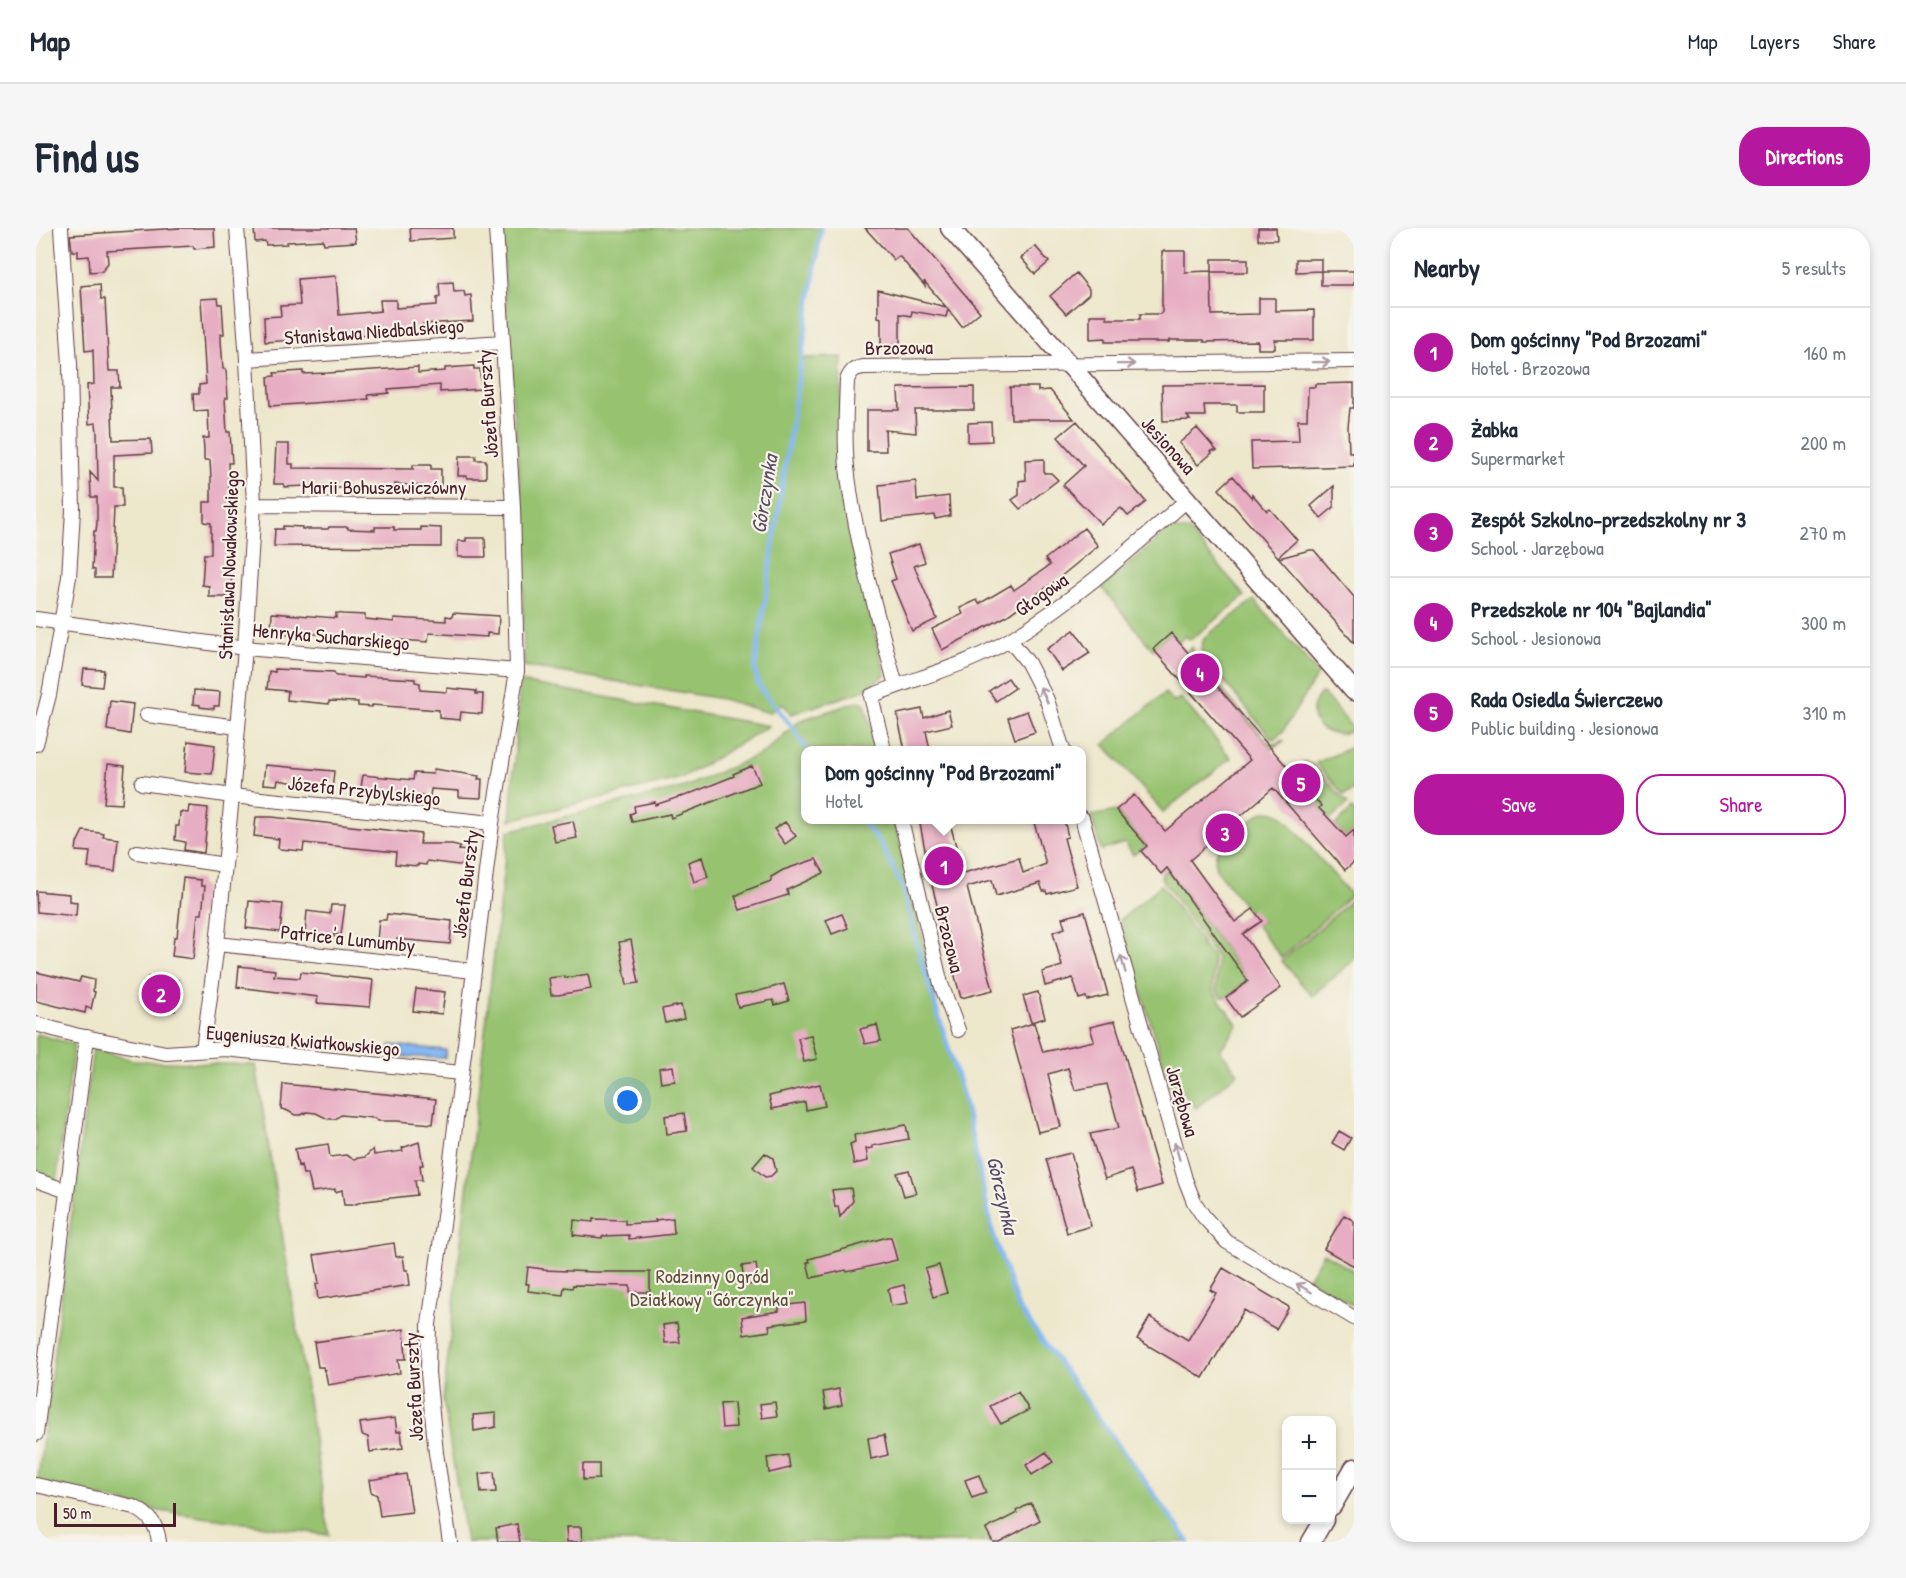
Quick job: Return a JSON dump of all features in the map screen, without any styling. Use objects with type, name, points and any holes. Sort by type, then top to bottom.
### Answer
[{"type":"street","points":[[36,744],[49,695],[69,577],[73,511],[70,364],[61,228]]},
{"type":"street","name":"Stanisława Nowakowskiego","points":[[204,1050],[232,796],[255,505],[237,228]]},
{"type":"street","name":"Józefa Burszty","points":[[450,1542],[436,1453],[428,1373],[429,1324],[492,823],[517,671],[513,507],[496,228]]},
{"type":"street","name":"Jesionowa","points":[[950,228],[1067,365],[1353,688]]},
{"type":"street","name":"Stanisława Niedbalskiego","points":[[247,359],[502,342]]},
{"type":"street","name":"Brzozowa","points":[[896,686],[862,556],[850,489],[845,441],[847,380],[855,368],[864,366],[1354,362]]},
{"type":"street","name":"Głogowa","points":[[896,686],[958,666],[1010,640],[1084,588],[1188,500]]},
{"type":"street","name":"Marii Bohuszewiczówny","points":[[255,505],[513,507]]},
{"type":"street","name":"Henryka Sucharskiego","points":[[36,619],[245,648],[517,671]]},
{"type":"street","points":[[1010,640],[1028,663],[1047,700],[1062,746]]},
{"type":"street","points":[[883,746],[871,696],[896,686]]},
{"type":"street","points":[[147,715],[238,727]]},
{"type":"street","points":[[142,783],[232,796]]},
{"type":"street","name":"Józefa Przybylskiego","points":[[232,796],[492,823]]},
{"type":"street","name":"Brzozowa","points":[[902,824],[941,984],[958,1030]]},
{"type":"street","name":"Jarzębowa","points":[[1084,824],[1185,1179],[1194,1202],[1204,1217],[1227,1242],[1354,1318]]},
{"type":"street","points":[[136,852],[225,864]]},
{"type":"street","name":"Patrice'a Lumumby","points":[[217,944],[474,971]]},
{"type":"street","name":"Eugeniusza Kwiatkowskiego","points":[[36,1024],[166,1053],[225,1049],[461,1073]]},
{"type":"street","points":[[36,1434],[42,1342],[67,1191],[87,1037]]},
{"type":"street","points":[[36,1180],[67,1191]]},
{"type":"street","points":[[1336,1499],[1354,1468]]},
{"type":"street","points":[[36,1485],[134,1507],[153,1521],[159,1542]]},
{"type":"street","points":[[1311,1542],[1322,1524]]},
{"type":"green space","points":[[502,228],[821,228],[801,358],[842,357],[840,436],[859,569],[885,675],[862,691],[791,714],[783,703],[769,713],[722,699],[524,666],[522,506],[507,337]]},
{"type":"green space","points":[[1169,529],[1189,531],[1245,596],[1190,640],[1186,636],[1179,642],[1171,633],[1153,650],[1102,588]]},
{"type":"green space","points":[[1254,600],[1319,674],[1283,731],[1272,739],[1203,656],[1201,650],[1204,638]]},
{"type":"green space","points":[[1192,647],[1194,657],[1267,742],[1275,744],[1285,740],[1271,749],[1187,651]]},
{"type":"green space","points":[[520,682],[769,726],[682,778],[510,820]]},
{"type":"green space","points":[[1165,693],[1174,702],[1181,698],[1231,758],[1163,812],[1104,744]]},
{"type":"green space","points":[[1321,693],[1354,730],[1334,733],[1325,731],[1319,726],[1314,720],[1313,712]]},
{"type":"green space","name":"Rodzinny Ogród Działkowy \"Górczynka\"","points":[[860,701],[865,704],[876,746],[801,746],[801,824],[895,824],[934,983],[937,1010],[964,1099],[992,1230],[1018,1307],[1189,1542],[466,1542],[443,1400],[508,831],[685,787],[763,753],[801,720]]},
{"type":"green space","points":[[1354,746],[1354,790],[1344,795],[1316,763]]},
{"type":"green space","points":[[1304,762],[1313,765],[1348,804],[1330,820],[1292,773]]},
{"type":"green space","points":[[1352,809],[1354,811],[1354,830],[1346,837],[1335,825]]},
{"type":"green space","points":[[1117,811],[1147,846],[1133,855],[1125,843],[1101,850],[1091,816]]},
{"type":"green space","points":[[1272,811],[1285,818],[1351,895],[1282,958],[1256,925],[1262,921],[1249,912],[1215,866],[1221,845],[1261,813]]},
{"type":"green space","points":[[1167,868],[1248,981],[1227,997],[1221,997],[1216,990],[1217,957],[1161,878]]},
{"type":"green space","points":[[1161,885],[1203,943],[1200,945],[1202,948],[1204,946],[1213,957],[1213,991],[1238,1025],[1220,1050],[1238,1073],[1196,1108],[1177,1085],[1170,1087],[1120,920]]},
{"type":"green space","points":[[1354,898],[1354,960],[1312,996],[1282,961]]},
{"type":"green space","points":[[36,1034],[74,1044],[56,1183],[36,1171]]},
{"type":"green space","points":[[93,1049],[136,1061],[256,1065],[329,1535],[160,1511],[72,1491],[36,1494]]},
{"type":"green space","points":[[1323,1253],[1354,1271],[1354,1306],[1308,1279]]},
{"type":"water","points":[[390,1045],[446,1050],[445,1058],[389,1056]]},
{"type":"building","points":[[214,228],[215,247],[194,249],[193,246],[107,251],[108,263],[102,271],[90,272],[89,256],[78,257],[78,251],[72,251],[70,235]]},
{"type":"building","points":[[254,228],[354,228],[356,242],[324,244],[323,240],[266,245],[265,241],[255,242]]},
{"type":"building","points":[[410,228],[453,228],[453,238],[411,241]]},
{"type":"building","points":[[865,228],[908,228],[980,312],[962,327],[948,309],[946,317],[912,311],[911,316],[900,314],[900,345],[881,345],[878,290],[946,307],[899,256],[894,260]]},
{"type":"building","points":[[1258,228],[1276,228],[1277,240],[1258,240]]},
{"type":"building","points":[[1035,246],[1049,262],[1035,274],[1021,258]]},
{"type":"building","points":[[1162,251],[1185,251],[1185,272],[1211,271],[1212,315],[1259,314],[1259,298],[1275,298],[1275,311],[1314,310],[1314,340],[1275,340],[1275,349],[1258,349],[1258,341],[1105,342],[1105,338],[1090,339],[1090,315],[1107,315],[1107,319],[1140,319],[1140,314],[1160,314],[1162,312]]},
{"type":"building","points":[[1212,259],[1248,259],[1248,272],[1212,272]]},
{"type":"building","points":[[1296,259],[1321,259],[1321,271],[1296,272]]},
{"type":"building","points":[[1321,271],[1354,271],[1354,285],[1321,285]]},
{"type":"building","points":[[1076,273],[1089,289],[1089,294],[1066,314],[1050,296]]},
{"type":"building","points":[[336,276],[339,315],[381,311],[380,300],[396,300],[396,308],[437,305],[437,298],[440,297],[439,283],[453,282],[454,292],[464,291],[465,296],[471,295],[473,321],[423,324],[424,329],[414,330],[414,332],[265,342],[264,317],[281,316],[280,306],[300,305],[298,279]]},
{"type":"building","points":[[100,284],[101,299],[105,299],[109,371],[119,371],[120,387],[111,387],[113,440],[151,439],[152,453],[114,455],[114,487],[122,487],[123,507],[114,507],[111,578],[95,578],[95,570],[92,569],[94,531],[96,531],[97,523],[97,497],[91,497],[90,472],[98,481],[97,432],[96,423],[89,424],[87,385],[94,384],[93,350],[85,351],[81,286]]},
{"type":"building","points":[[218,298],[219,304],[222,304],[224,334],[221,334],[221,340],[223,369],[226,369],[227,432],[230,432],[232,463],[228,463],[229,497],[235,497],[235,526],[229,526],[229,562],[232,562],[231,591],[227,591],[227,597],[209,597],[209,586],[202,585],[204,554],[211,554],[211,523],[204,522],[204,502],[211,502],[210,460],[204,460],[203,438],[209,438],[208,410],[194,411],[193,394],[199,394],[199,385],[206,384],[201,299]]},
{"type":"building","points":[[474,366],[474,369],[480,369],[481,389],[440,392],[440,385],[388,389],[389,393],[368,395],[369,399],[270,406],[268,377],[275,376],[274,373],[303,371],[303,374],[328,373],[418,367],[418,373]]},
{"type":"building","points":[[1354,383],[1354,408],[1350,408],[1348,427],[1349,452],[1354,452],[1354,466],[1252,469],[1251,442],[1299,441],[1298,420],[1307,420],[1308,387],[1315,387],[1315,384]]},
{"type":"building","points":[[1264,384],[1264,412],[1237,412],[1237,405],[1204,405],[1205,416],[1187,416],[1190,420],[1163,421],[1162,385]]},
{"type":"building","points":[[974,387],[974,410],[915,410],[916,433],[885,430],[886,451],[867,451],[867,410],[899,410],[898,388]]},
{"type":"building","points":[[1010,387],[1038,387],[1038,391],[1050,390],[1074,419],[1011,419]]},
{"type":"building","points":[[1077,421],[1146,502],[1128,516],[1121,508],[1101,524],[1063,485],[1084,466],[1058,437]]},
{"type":"building","points":[[991,422],[992,441],[968,442],[968,423]]},
{"type":"building","points":[[1197,428],[1217,451],[1211,451],[1212,453],[1198,465],[1179,443]]},
{"type":"building","points":[[276,444],[289,444],[289,464],[293,464],[293,468],[413,469],[413,465],[431,465],[431,469],[441,469],[441,488],[395,484],[395,488],[375,488],[375,485],[348,486],[348,488],[329,488],[329,485],[284,487],[284,484],[274,484]]},
{"type":"building","points":[[459,456],[476,456],[476,460],[486,460],[486,478],[458,476]]},
{"type":"building","points":[[1044,459],[1044,473],[1051,473],[1058,480],[1020,509],[1012,500],[1019,495],[1019,481],[1026,480],[1025,460]]},
{"type":"building","points":[[1233,476],[1252,498],[1252,494],[1267,511],[1270,509],[1297,540],[1278,557],[1219,489]]},
{"type":"building","points":[[916,481],[917,500],[949,496],[950,516],[935,519],[935,515],[882,521],[879,485]]},
{"type":"building","points":[[1334,486],[1334,507],[1321,518],[1311,506]]},
{"type":"building","points":[[283,526],[302,527],[302,529],[348,527],[348,529],[375,530],[375,527],[394,527],[394,530],[421,530],[421,527],[441,528],[441,547],[274,546],[275,529],[283,529]]},
{"type":"building","points":[[1084,528],[1098,546],[1054,582],[1005,617],[942,650],[932,629],[963,614],[960,608],[977,600],[979,604],[1011,585],[1014,590],[1050,565],[1045,559]]},
{"type":"building","points":[[466,538],[485,538],[486,557],[458,557],[458,541],[466,541]]},
{"type":"building","points":[[919,544],[925,562],[914,566],[937,619],[912,631],[891,581],[896,579],[888,554]]},
{"type":"building","points":[[1314,550],[1354,597],[1354,643],[1279,558]]},
{"type":"building","points":[[272,613],[336,618],[336,613],[365,615],[365,619],[394,622],[394,618],[446,621],[446,616],[452,617],[453,613],[499,616],[498,634],[487,633],[487,637],[429,633],[428,642],[303,633],[302,636],[281,634],[281,632],[271,631]]},
{"type":"building","points":[[1074,630],[1090,653],[1062,671],[1047,649]]},
{"type":"building","points":[[1171,633],[1321,806],[1319,808],[1346,837],[1354,830],[1354,862],[1345,870],[1273,788],[1190,860],[1235,922],[1253,909],[1262,921],[1243,934],[1281,988],[1240,1017],[1226,998],[1248,981],[1167,868],[1161,874],[1141,851],[1147,846],[1116,810],[1134,795],[1165,831],[1250,760],[1153,649]]},
{"type":"building","points":[[84,669],[104,670],[102,687],[82,685]]},
{"type":"building","points":[[275,669],[334,672],[336,676],[364,678],[364,676],[415,679],[415,682],[420,683],[420,690],[447,692],[447,688],[476,691],[476,694],[483,694],[482,714],[461,712],[460,720],[439,718],[439,710],[358,706],[358,702],[329,701],[329,704],[287,700],[288,691],[267,689],[269,671],[275,672]]},
{"type":"building","points":[[1008,678],[1015,688],[996,701],[989,691]]},
{"type":"building","points":[[194,690],[220,692],[219,706],[214,706],[214,709],[193,704]]},
{"type":"building","points":[[110,701],[133,704],[130,734],[107,730]]},
{"type":"building","points":[[922,709],[924,718],[948,710],[952,725],[926,731],[929,746],[904,746],[897,714]]},
{"type":"building","points":[[1027,711],[1035,732],[1015,739],[1008,718]]},
{"type":"building","points":[[188,741],[215,745],[212,774],[185,772]]},
{"type":"building","points":[[108,764],[125,766],[122,804],[104,803]]},
{"type":"building","points":[[265,765],[334,771],[332,791],[278,780],[277,785],[263,784]]},
{"type":"building","points":[[752,766],[760,783],[671,818],[670,814],[632,822],[630,814],[635,812],[634,806],[655,802],[655,805],[682,797],[734,776],[733,774]]},
{"type":"building","points":[[434,769],[479,776],[478,779],[482,779],[481,798],[459,797],[459,791],[431,789],[430,796],[420,795],[419,800],[360,794],[363,775],[413,780],[414,773],[433,774]]},
{"type":"building","points":[[189,806],[208,808],[204,853],[184,850],[185,842],[175,840],[180,812],[188,813]]},
{"type":"building","points":[[256,817],[421,834],[420,844],[460,846],[459,850],[467,851],[466,866],[427,861],[426,865],[418,864],[418,866],[395,864],[396,852],[304,843],[303,851],[280,849],[278,848],[279,839],[254,836]]},
{"type":"building","points":[[573,821],[577,838],[555,842],[551,825]]},
{"type":"building","points":[[785,822],[796,836],[785,844],[774,829]]},
{"type":"building","points":[[920,824],[950,824],[963,873],[1019,858],[1023,873],[1046,864],[1034,824],[1065,824],[1068,837],[1064,838],[1077,886],[1047,894],[1040,883],[996,896],[992,880],[967,887],[993,990],[961,998],[950,958],[954,957],[946,928],[943,929],[932,885],[936,884],[928,854],[926,855]]},
{"type":"building","points":[[83,831],[100,833],[104,834],[103,837],[118,839],[115,871],[88,868],[90,852],[76,851]]},
{"type":"building","points":[[702,857],[708,877],[694,882],[688,862]]},
{"type":"building","points":[[816,859],[824,873],[787,890],[788,895],[740,910],[735,896],[771,881],[771,877],[783,870]]},
{"type":"building","points":[[183,878],[201,880],[201,886],[205,886],[202,914],[198,914],[193,959],[172,956],[174,937],[177,937]]},
{"type":"building","points":[[36,891],[69,894],[69,901],[77,902],[76,916],[37,912]]},
{"type":"building","points":[[249,901],[283,904],[280,932],[246,928]]},
{"type":"building","points":[[331,905],[345,905],[341,935],[334,934],[334,937],[305,934],[307,911],[330,914]]},
{"type":"building","points":[[1085,912],[1108,995],[1087,1000],[1086,997],[1079,999],[1073,978],[1045,986],[1042,972],[1062,966],[1053,932],[1065,928],[1062,918]]},
{"type":"building","points":[[387,914],[452,921],[450,944],[397,939],[396,943],[377,941],[379,920],[386,920]]},
{"type":"building","points":[[842,914],[848,928],[832,934],[826,920]]},
{"type":"building","points":[[631,940],[639,983],[627,985],[619,942]]},
{"type":"building","points":[[239,966],[275,970],[274,976],[300,978],[301,972],[373,980],[370,1007],[317,1003],[318,997],[237,987]]},
{"type":"building","points":[[36,972],[79,982],[81,977],[94,980],[93,991],[95,992],[91,1009],[86,1007],[85,1013],[36,1001]]},
{"type":"building","points":[[588,974],[591,989],[551,995],[549,978]]},
{"type":"building","points":[[148,977],[178,980],[175,1011],[145,1007]]},
{"type":"building","points":[[784,984],[789,1001],[775,1005],[773,1000],[738,1007],[735,995]]},
{"type":"building","points":[[416,989],[445,992],[442,1014],[413,1011]]},
{"type":"building","points":[[1038,992],[1045,1018],[1031,1022],[1023,996]]},
{"type":"building","points":[[681,1005],[684,1019],[665,1023],[662,1009]]},
{"type":"building","points":[[1115,1021],[1162,1185],[1138,1192],[1131,1170],[1105,1179],[1090,1134],[1119,1128],[1107,1084],[1075,1090],[1068,1068],[1048,1074],[1061,1127],[1038,1132],[1010,1030],[1034,1023],[1043,1052],[1094,1041],[1090,1027]]},
{"type":"building","points":[[877,1025],[881,1041],[865,1044],[860,1029]]},
{"type":"building","points":[[811,1035],[817,1059],[804,1062],[798,1038]]},
{"type":"building","points":[[673,1066],[675,1081],[661,1083],[659,1068]]},
{"type":"building","points":[[283,1084],[436,1099],[433,1124],[378,1121],[374,1118],[341,1115],[335,1119],[328,1119],[316,1113],[307,1112],[295,1115],[281,1109]]},
{"type":"building","points":[[820,1084],[825,1106],[806,1110],[805,1102],[772,1109],[769,1096]]},
{"type":"building","points":[[684,1113],[687,1131],[667,1134],[665,1116]]},
{"type":"building","points":[[906,1125],[909,1139],[872,1146],[873,1148],[866,1149],[868,1161],[854,1164],[850,1144],[855,1142],[854,1135]]},
{"type":"building","points":[[1339,1131],[1351,1138],[1344,1150],[1332,1143]]},
{"type":"building","points":[[419,1142],[423,1165],[420,1165],[422,1180],[415,1180],[417,1195],[365,1201],[352,1205],[344,1205],[342,1190],[312,1192],[308,1174],[303,1174],[301,1165],[298,1166],[295,1149],[328,1144],[330,1157],[346,1155],[353,1159],[365,1157],[373,1149],[374,1155],[403,1151],[402,1148]]},
{"type":"building","points":[[765,1153],[773,1158],[776,1171],[771,1176],[765,1177],[753,1167]]},
{"type":"building","points":[[1071,1153],[1091,1226],[1067,1233],[1046,1159]]},
{"type":"building","points":[[909,1170],[916,1193],[904,1196],[897,1173]]},
{"type":"building","points":[[851,1188],[853,1201],[840,1217],[838,1206],[835,1207],[832,1190]]},
{"type":"building","points":[[1344,1215],[1354,1221],[1354,1266],[1324,1249]]},
{"type":"building","points":[[673,1218],[674,1234],[629,1239],[629,1235],[602,1236],[602,1238],[573,1235],[574,1220],[593,1222],[593,1219],[625,1220],[625,1224],[656,1222],[655,1220]]},
{"type":"building","points":[[891,1237],[897,1260],[811,1278],[807,1262],[810,1262],[809,1259]]},
{"type":"building","points":[[394,1243],[396,1257],[403,1256],[410,1285],[318,1299],[316,1284],[319,1283],[314,1255]]},
{"type":"building","points":[[756,1264],[759,1284],[744,1285],[742,1266]]},
{"type":"building","points":[[939,1265],[947,1293],[933,1297],[925,1269]]},
{"type":"building","points":[[528,1267],[543,1270],[650,1272],[650,1292],[630,1292],[630,1286],[573,1285],[572,1288],[564,1287],[563,1295],[528,1291],[529,1284],[526,1284]]},
{"type":"building","points":[[1223,1268],[1289,1307],[1276,1329],[1244,1310],[1203,1378],[1137,1339],[1150,1317],[1188,1340],[1216,1293],[1210,1290]]},
{"type":"building","points":[[904,1285],[908,1303],[891,1306],[888,1289]]},
{"type":"building","points":[[805,1303],[806,1320],[769,1325],[770,1331],[744,1335],[742,1317],[779,1311],[779,1306]]},
{"type":"building","points":[[677,1323],[680,1342],[665,1343],[663,1325]]},
{"type":"building","points":[[404,1329],[406,1359],[398,1359],[400,1373],[328,1385],[325,1370],[323,1367],[318,1367],[314,1342]]},
{"type":"building","points":[[839,1389],[842,1405],[826,1409],[823,1392]]},
{"type":"building","points":[[1018,1392],[1029,1410],[1001,1424],[990,1406]]},
{"type":"building","points":[[775,1402],[777,1416],[762,1418],[760,1404]]},
{"type":"building","points":[[734,1403],[736,1427],[722,1428],[720,1404]]},
{"type":"building","points":[[496,1413],[496,1427],[474,1431],[473,1415]]},
{"type":"building","points":[[395,1418],[397,1432],[401,1431],[403,1448],[370,1452],[368,1437],[362,1435],[360,1423]]},
{"type":"building","points":[[884,1435],[888,1455],[871,1459],[868,1438]]},
{"type":"building","points":[[1046,1452],[1053,1462],[1032,1475],[1026,1465]]},
{"type":"building","points":[[788,1455],[790,1468],[769,1473],[767,1458]]},
{"type":"building","points":[[583,1464],[599,1464],[599,1479],[583,1480]]},
{"type":"building","points":[[494,1472],[496,1492],[481,1493],[479,1474]]},
{"type":"building","points":[[406,1474],[412,1512],[380,1516],[377,1495],[371,1492],[369,1480]]},
{"type":"building","points":[[979,1475],[986,1493],[972,1498],[965,1480]]},
{"type":"building","points":[[1031,1503],[1040,1520],[999,1542],[993,1542],[986,1529]]},
{"type":"building","points":[[517,1524],[520,1542],[498,1542],[496,1528]]},
{"type":"building","points":[[566,1527],[581,1527],[582,1542],[567,1542]]},
{"type":"waterway","name":"Górczynka","points":[[804,746],[793,728],[763,692],[755,671],[821,228]]},
{"type":"waterway","name":"Górczynka","points":[[864,824],[882,846],[902,886],[918,949],[964,1099],[992,1230],[1018,1307],[1189,1542]]},
{"type":"place","name":"Przedszkole nr 104 \"Bajlandia\"","points":[[1200,673]]},
{"type":"place","name":"Rada Osiedla Świerczewo","points":[[1301,783]]},
{"type":"place","name":"Zespół Szkolno-przedszkolny nr 3","points":[[1225,833]]},
{"type":"place","name":"Dom gościnny \"Pod Brzozami\"","points":[[944,866]]},
{"type":"place","name":"Żabka","points":[[161,994]]}]
